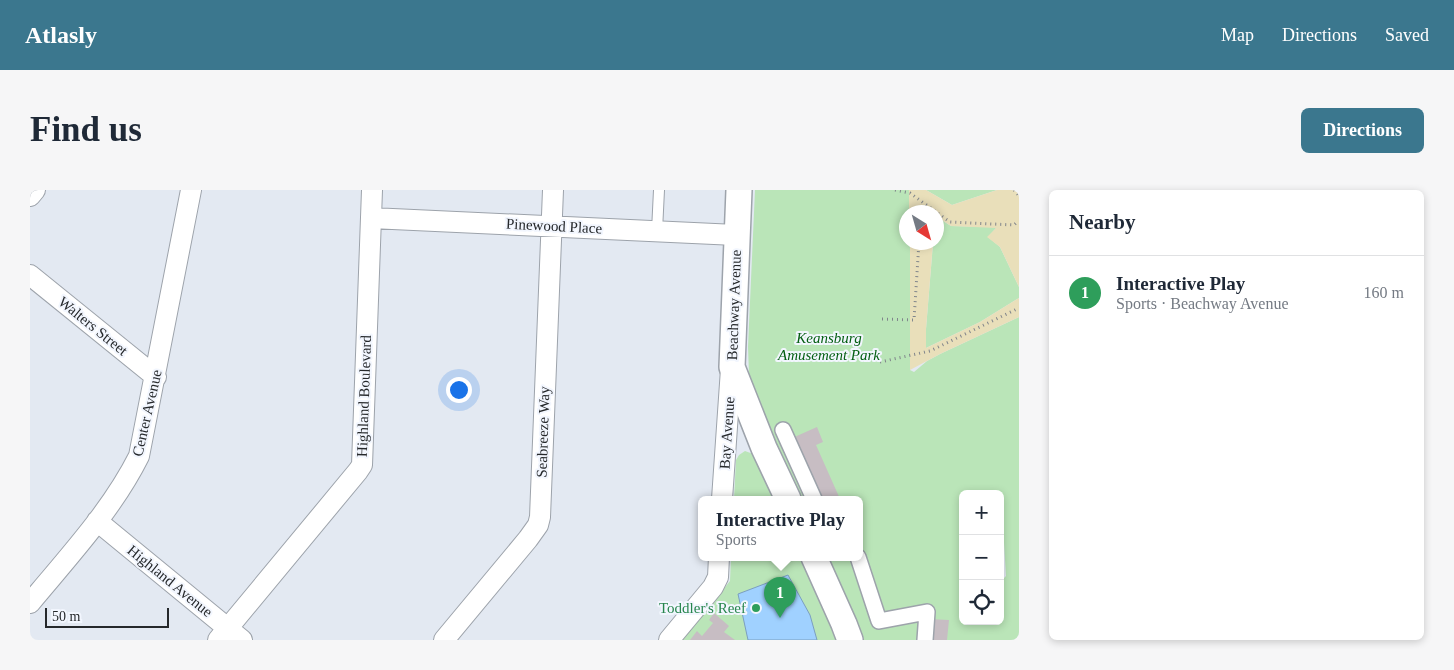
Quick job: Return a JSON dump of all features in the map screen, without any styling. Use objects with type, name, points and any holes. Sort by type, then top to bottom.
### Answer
[{"type":"street","points":[[30,196],[35,190]]},
{"type":"street","name":"Center Avenue","points":[[30,603],[97,521],[130,475],[139,456],[156,377],[191,190]]},
{"type":"street","name":"Highland Boulevard","points":[[230,636],[362,464],[372,190]]},
{"type":"street","name":"Seabreeze Way","points":[[444,640],[528,539],[538,525],[540,517],[553,190]]},
{"type":"street","name":"Beachway Avenue","points":[[738,190],[732,367],[764,448],[787,496]]},
{"type":"street","name":"Pinewood Place","points":[[371,218],[736,235]]},
{"type":"street","name":"Walters Street","points":[[30,275],[156,377]]},
{"type":"street","name":"Bay Avenue","points":[[722,496],[732,367]]},
{"type":"street","points":[[783,430],[813,496]]},
{"type":"street","name":"Highland Avenue","points":[[97,521],[230,636]]},
{"type":"street","points":[[668,640],[712,588],[718,577],[719,561]]},
{"type":"street","points":[[816,561],[850,640]]},
{"type":"street","points":[[859,561],[879,621],[927,612],[924,640]]},
{"type":"lane","points":[[657,231],[659,190]]},
{"type":"path","points":[[895,190],[910,193],[950,222],[1016,224]]},
{"type":"path","points":[[1014,190],[1019,196]]},
{"type":"path","points":[[882,319],[914,320],[918,250]]},
{"type":"path","points":[[880,362],[930,351],[1019,308]]},
{"type":"green space","name":"Keansburg Amusement Park","points":[[755,190],[909,190],[909,205],[899,205],[899,250],[910,250],[910,370],[914,372],[927,361],[940,354],[1019,317],[1019,640],[860,640],[827,561],[863,561],[863,496],[798,496],[755,403],[749,375],[748,347]]},
{"type":"green space","points":[[926,190],[997,190],[952,205]]},
{"type":"green space","points":[[944,222],[951,226],[997,227],[988,237],[1000,247],[1019,287],[1019,298],[980,322],[926,348],[932,250],[944,250]]},
{"type":"green space","points":[[745,451],[756,455],[774,496],[734,496],[736,460]]},
{"type":"green space","points":[[731,561],[803,561],[838,640],[682,640],[730,581]]},
{"type":"sand","points":[[909,190],[926,190],[952,205],[997,190],[1019,190],[1019,287],[1000,247],[987,237],[996,228],[951,226],[944,222],[944,205],[909,205]]},
{"type":"sand","points":[[910,250],[932,250],[926,348],[980,322],[1019,298],[1019,317],[910,370]]},
{"type":"water","points":[[788,575],[810,615],[817,640],[748,640],[738,594]]},
{"type":"building","points":[[817,427],[823,442],[816,445],[839,496],[816,496],[790,439]]},
{"type":"building","points":[[714,613],[729,626],[724,632],[735,640],[690,640],[697,631],[702,636],[713,623],[709,620]]},
{"type":"building","points":[[929,619],[949,620],[947,640],[928,640]]},
{"type":"place","name":"Toddler's Reef","points":[[756,608]]},
{"type":"place","name":"Interactive Play","points":[[780,618]]}]
